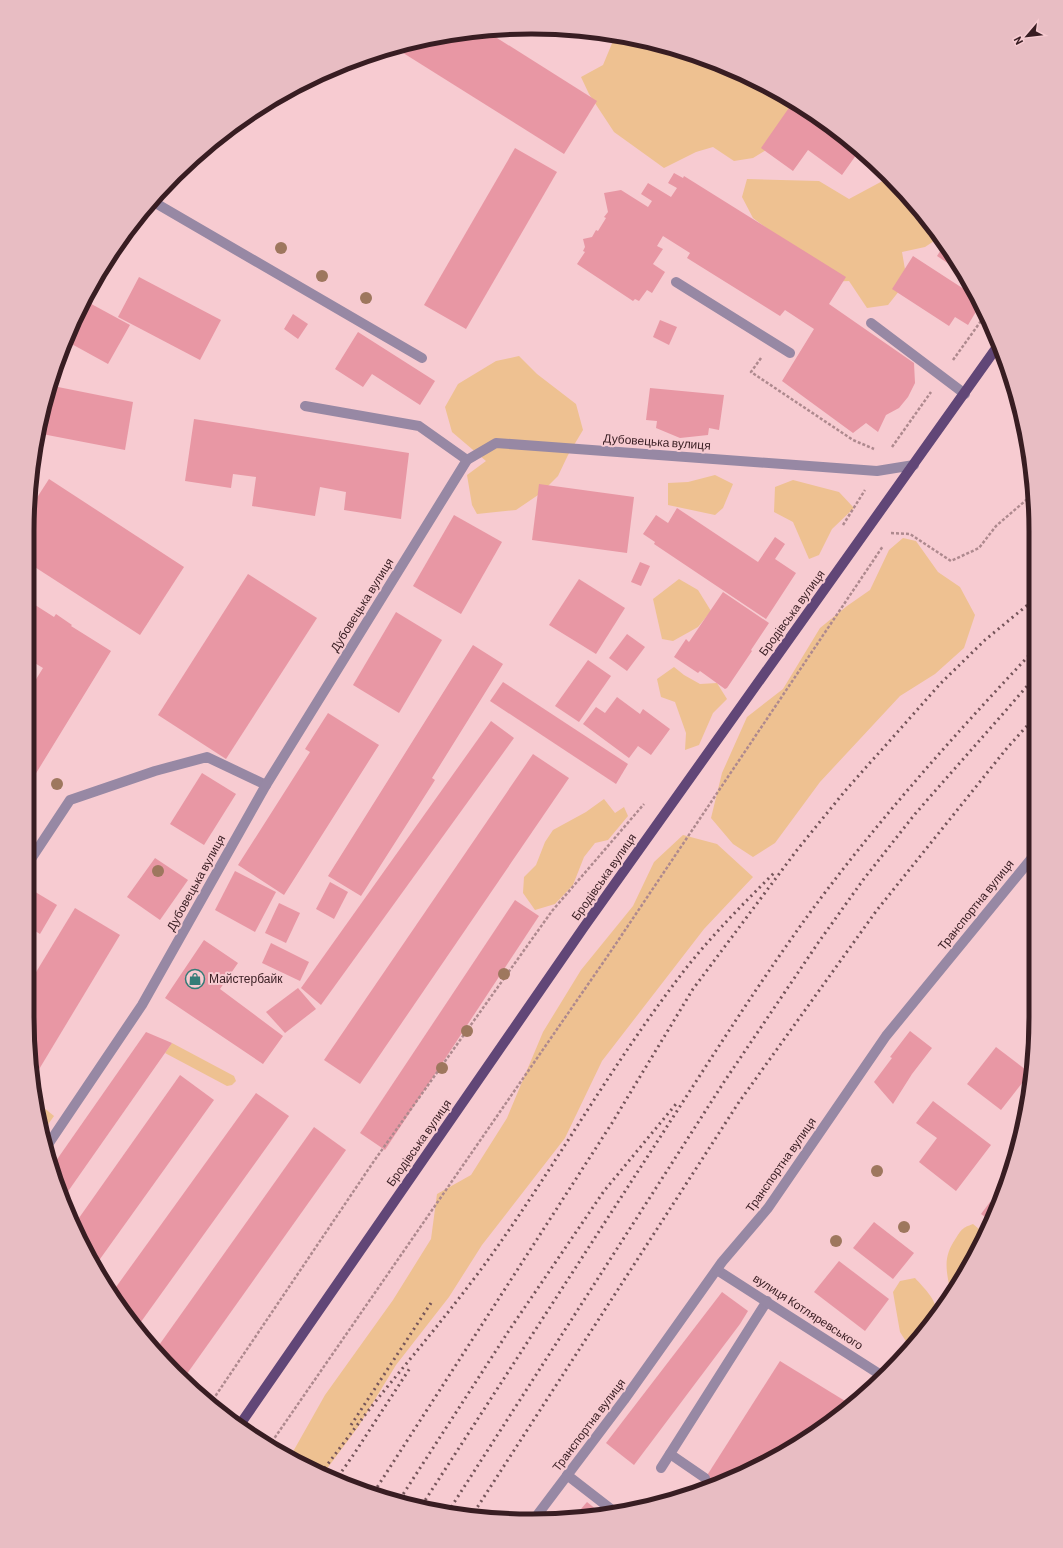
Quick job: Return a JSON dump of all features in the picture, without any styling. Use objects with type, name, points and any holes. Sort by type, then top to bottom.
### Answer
[{"type":"main road","name":"Бродівська вулиця","points":[[243,1421],[584,927],[995,350]]},
{"type":"street","points":[[157,204],[422,358]]},
{"type":"street","points":[[676,282],[790,353]]},
{"type":"street","points":[[871,323],[965,394]]},
{"type":"street","points":[[304,406],[419,426],[467,460]]},
{"type":"street","name":"Дубовецька вулиця","points":[[50,1141],[142,1005],[266,785],[467,460],[496,444],[877,471],[914,465]]},
{"type":"street","points":[[34,854],[70,800],[155,771],[207,757],[266,785]]},
{"type":"street","name":"Транспортна вулиця","points":[[538,1514],[624,1400],[722,1262],[768,1208],[886,1036],[1029,862]]},
{"type":"street","name":"вулиця Котляревського","points":[[717,1270],[878,1373]]},
{"type":"street","points":[[661,1468],[767,1302]]},
{"type":"street","points":[[670,1454],[705,1478]]},
{"type":"street","points":[[567,1475],[609,1508]]},
{"type":"path","points":[[751,372],[853,440],[880,452]]},
{"type":"path","points":[[888,539],[892,532],[910,534],[951,561],[979,548],[996,526],[1028,498]]},
{"type":"path","points":[[273,1441],[609,954],[883,545]]},
{"type":"path","points":[[213,1399],[374,1161],[552,911]]},
{"type":"shaded area","points":[[613,41],[660,51],[691,60],[752,85],[788,106],[790,124],[771,147],[753,158],[734,161],[713,147],[696,152],[664,168],[614,132],[589,94],[581,77],[603,65]]},
{"type":"shaded area","points":[[747,179],[819,181],[849,199],[883,180],[906,203],[935,241],[925,247],[902,252],[907,281],[888,305],[867,308],[849,281],[827,282],[780,238],[753,218],[742,197]]},
{"type":"shaded area","points":[[519,356],[537,374],[576,404],[583,430],[568,455],[558,476],[541,493],[516,510],[477,514],[472,505],[467,475],[486,461],[452,432],[445,407],[458,384],[496,361]]},
{"type":"shaded area","points":[[715,475],[733,484],[723,508],[715,515],[668,505],[668,483],[688,482]]},
{"type":"shaded area","points":[[793,480],[839,492],[854,508],[832,529],[819,555],[809,559],[793,522],[774,512],[775,487]]},
{"type":"shaded area","points":[[903,538],[916,541],[938,572],[960,587],[975,615],[964,648],[935,674],[900,696],[820,782],[775,843],[753,857],[733,844],[711,818],[722,773],[747,717],[783,689],[820,628],[870,590],[889,550]]},
{"type":"shaded area","points":[[679,579],[698,590],[711,611],[698,627],[673,641],[662,639],[653,599]]},
{"type":"shaded area","points":[[674,667],[684,675],[700,684],[717,683],[727,699],[713,713],[699,745],[685,750],[686,733],[675,702],[661,697],[657,679]]},
{"type":"shaded area","points":[[604,799],[615,813],[624,807],[628,816],[608,840],[595,843],[584,857],[573,885],[555,904],[535,910],[523,893],[524,877],[536,865],[545,842],[553,830],[586,812]]},
{"type":"shaded area","points":[[683,835],[717,844],[753,877],[704,929],[602,1061],[565,1138],[482,1245],[449,1297],[396,1365],[358,1427],[326,1470],[293,1452],[325,1395],[393,1300],[431,1239],[437,1194],[471,1175],[507,1118],[543,1032],[581,970],[633,906],[654,862]]},
{"type":"shaded area","points":[[172,1043],[234,1076],[236,1081],[232,1085],[227,1086],[165,1053]]},
{"type":"shaded area","points":[[43,1107],[54,1116],[47,1126]]},
{"type":"shaded area","points":[[973,1224],[981,1231],[962,1265],[950,1284],[949,1284],[947,1271],[948,1255],[952,1244],[964,1228]]},
{"type":"shaded area","points":[[915,1278],[926,1290],[935,1306],[907,1343],[900,1332],[893,1292],[900,1281]]},
{"type":"building","points":[[493,36],[597,101],[564,154],[401,52],[467,38]]},
{"type":"building","points":[[790,107],[808,118],[857,154],[842,175],[808,150],[793,171],[761,148]]},
{"type":"building","points":[[515,148],[557,172],[466,329],[424,305]]},
{"type":"building","points":[[674,173],[683,178],[684,176],[846,277],[829,304],[914,363],[915,383],[908,397],[899,408],[886,415],[878,432],[866,423],[853,433],[782,381],[814,329],[785,310],[780,316],[687,258],[690,253],[663,236],[657,246],[663,249],[653,264],[665,272],[652,293],[647,290],[639,301],[635,299],[633,301],[577,264],[585,252],[583,251],[585,247],[583,239],[592,237],[596,230],[598,231],[606,218],[604,217],[608,212],[604,193],[621,190],[648,207],[652,201],[641,194],[648,183],[671,197],[677,188],[668,183]]},
{"type":"building","points":[[941,250],[951,266],[937,256]]},
{"type":"building","points":[[913,256],[966,291],[969,295],[968,297],[971,299],[977,310],[968,325],[955,317],[949,326],[892,289]]},
{"type":"building","points":[[139,277],[221,320],[200,360],[118,317]]},
{"type":"building","points":[[90,303],[130,325],[108,364],[71,344]]},
{"type":"building","points":[[293,314],[308,324],[298,339],[284,329]]},
{"type":"building","points":[[660,320],[677,327],[669,345],[653,337]]},
{"type":"building","points":[[358,332],[435,381],[420,405],[372,374],[363,387],[335,369]]},
{"type":"building","points":[[56,387],[133,402],[125,450],[44,434]]},
{"type":"building","points":[[650,388],[724,395],[719,430],[709,428],[708,435],[680,438],[656,428],[657,421],[646,420]]},
{"type":"building","points":[[194,419],[409,453],[401,519],[344,510],[346,492],[320,487],[315,516],[252,506],[256,477],[233,474],[231,488],[185,481]]},
{"type":"building","points":[[49,479],[184,567],[140,635],[34,567],[35,501]]},
{"type":"building","points":[[539,484],[634,497],[627,553],[532,540]]},
{"type":"building","points":[[677,508],[758,562],[775,537],[785,544],[775,559],[796,573],[766,619],[654,544],[655,542],[643,534],[656,515],[668,523]]},
{"type":"building","points":[[454,515],[502,542],[461,614],[413,586]]},
{"type":"building","points":[[640,562],[650,566],[641,586],[631,582]]},
{"type":"building","points":[[248,574],[317,618],[226,759],[158,715]]},
{"type":"building","points":[[579,579],[625,608],[596,654],[549,625]]},
{"type":"building","points":[[723,592],[769,623],[751,650],[752,651],[725,689],[700,671],[698,673],[674,657],[686,639],[689,642]]},
{"type":"building","points":[[34,604],[54,617],[56,614],[72,625],[71,626],[111,651],[34,777],[34,683],[43,668],[34,663]]},
{"type":"building","points":[[396,612],[442,640],[399,713],[353,685]]},
{"type":"building","points":[[627,634],[645,647],[627,671],[609,658]]},
{"type":"building","points":[[473,645],[503,664],[432,778],[435,780],[361,896],[328,876]]},
{"type":"building","points":[[588,660],[611,676],[579,722],[555,706]]},
{"type":"building","points":[[503,682],[628,764],[616,784],[490,701]]},
{"type":"building","points":[[617,697],[640,714],[643,709],[670,729],[651,755],[638,746],[629,758],[583,724],[596,707],[605,713]]},
{"type":"building","points":[[328,713],[379,745],[284,895],[238,865],[310,752],[305,749]]},
{"type":"building","points":[[491,721],[514,738],[321,1005],[301,988]]},
{"type":"building","points":[[533,754],[569,778],[360,1084],[324,1060]]},
{"type":"building","points":[[202,773],[236,794],[204,845],[170,824]]},
{"type":"building","points":[[155,858],[188,880],[160,920],[127,897]]},
{"type":"building","points":[[235,871],[276,892],[255,932],[215,910]]},
{"type":"building","points":[[330,882],[348,892],[334,919],[316,909]]},
{"type":"building","points":[[34,891],[57,905],[40,934],[34,930]]},
{"type":"building","points":[[515,900],[539,916],[385,1150],[360,1133]]},
{"type":"building","points":[[279,903],[300,913],[286,943],[265,933]]},
{"type":"building","points":[[75,908],[120,935],[37,1072],[35,1049],[34,975]]},
{"type":"building","points":[[204,940],[238,963],[220,989],[283,1036],[263,1064],[165,998]]},
{"type":"building","points":[[271,943],[309,962],[300,981],[262,963]]},
{"type":"building","points":[[298,988],[316,1009],[285,1033],[266,1012]]},
{"type":"building","points":[[910,1031],[932,1048],[912,1074],[893,1104],[874,1082],[892,1058],[890,1057]]},
{"type":"building","points":[[146,1032],[172,1043],[67,1193],[56,1161]]},
{"type":"building","points":[[996,1047],[1026,1070],[1025,1079],[1001,1110],[967,1084]]},
{"type":"building","points":[[180,1075],[214,1100],[99,1261],[85,1237],[78,1220]]},
{"type":"building","points":[[256,1093],[289,1116],[140,1323],[115,1288]]},
{"type":"building","points":[[933,1101],[991,1145],[956,1191],[919,1162],[937,1138],[916,1123]]},
{"type":"building","points":[[314,1127],[346,1150],[186,1374],[158,1346]]},
{"type":"building","points":[[990,1202],[992,1204],[986,1218],[981,1214]]},
{"type":"building","points":[[874,1222],[914,1253],[893,1279],[853,1248]]},
{"type":"building","points":[[839,1261],[889,1299],[865,1331],[814,1292]]},
{"type":"building","points":[[722,1292],[748,1311],[740,1324],[634,1465],[606,1443]]},
{"type":"building","points":[[780,1361],[846,1402],[808,1430],[752,1463],[702,1484]]},
{"type":"building","points":[[587,1502],[597,1510],[596,1510],[579,1512]]},
{"type":"railway","points":[[376,1489],[612,1123],[693,989],[797,850],[845,791],[941,683],[985,640],[1029,604]]},
{"type":"railway","points":[[424,1502],[725,1037],[809,914],[862,845],[918,778],[976,712],[1029,655]]},
{"type":"railway","points":[[451,1507],[724,1082],[818,943],[863,880],[915,814],[1029,684]]},
{"type":"railway","points":[[475,1511],[739,1102],[877,910],[1007,748],[1029,724]]},
{"type":"railway","points":[[324,1469],[371,1407],[485,1264],[533,1195],[625,1053],[674,984],[710,940],[776,871]]},
{"type":"railway","points":[[402,1497],[510,1329],[604,1191],[676,1104]]},
{"type":"railway","points":[[351,1425],[431,1303]]},
{"type":"railway","points":[[339,1475],[410,1368]]},
{"type":"place","name":"Майстербайк","points":[[195,979]]}]
